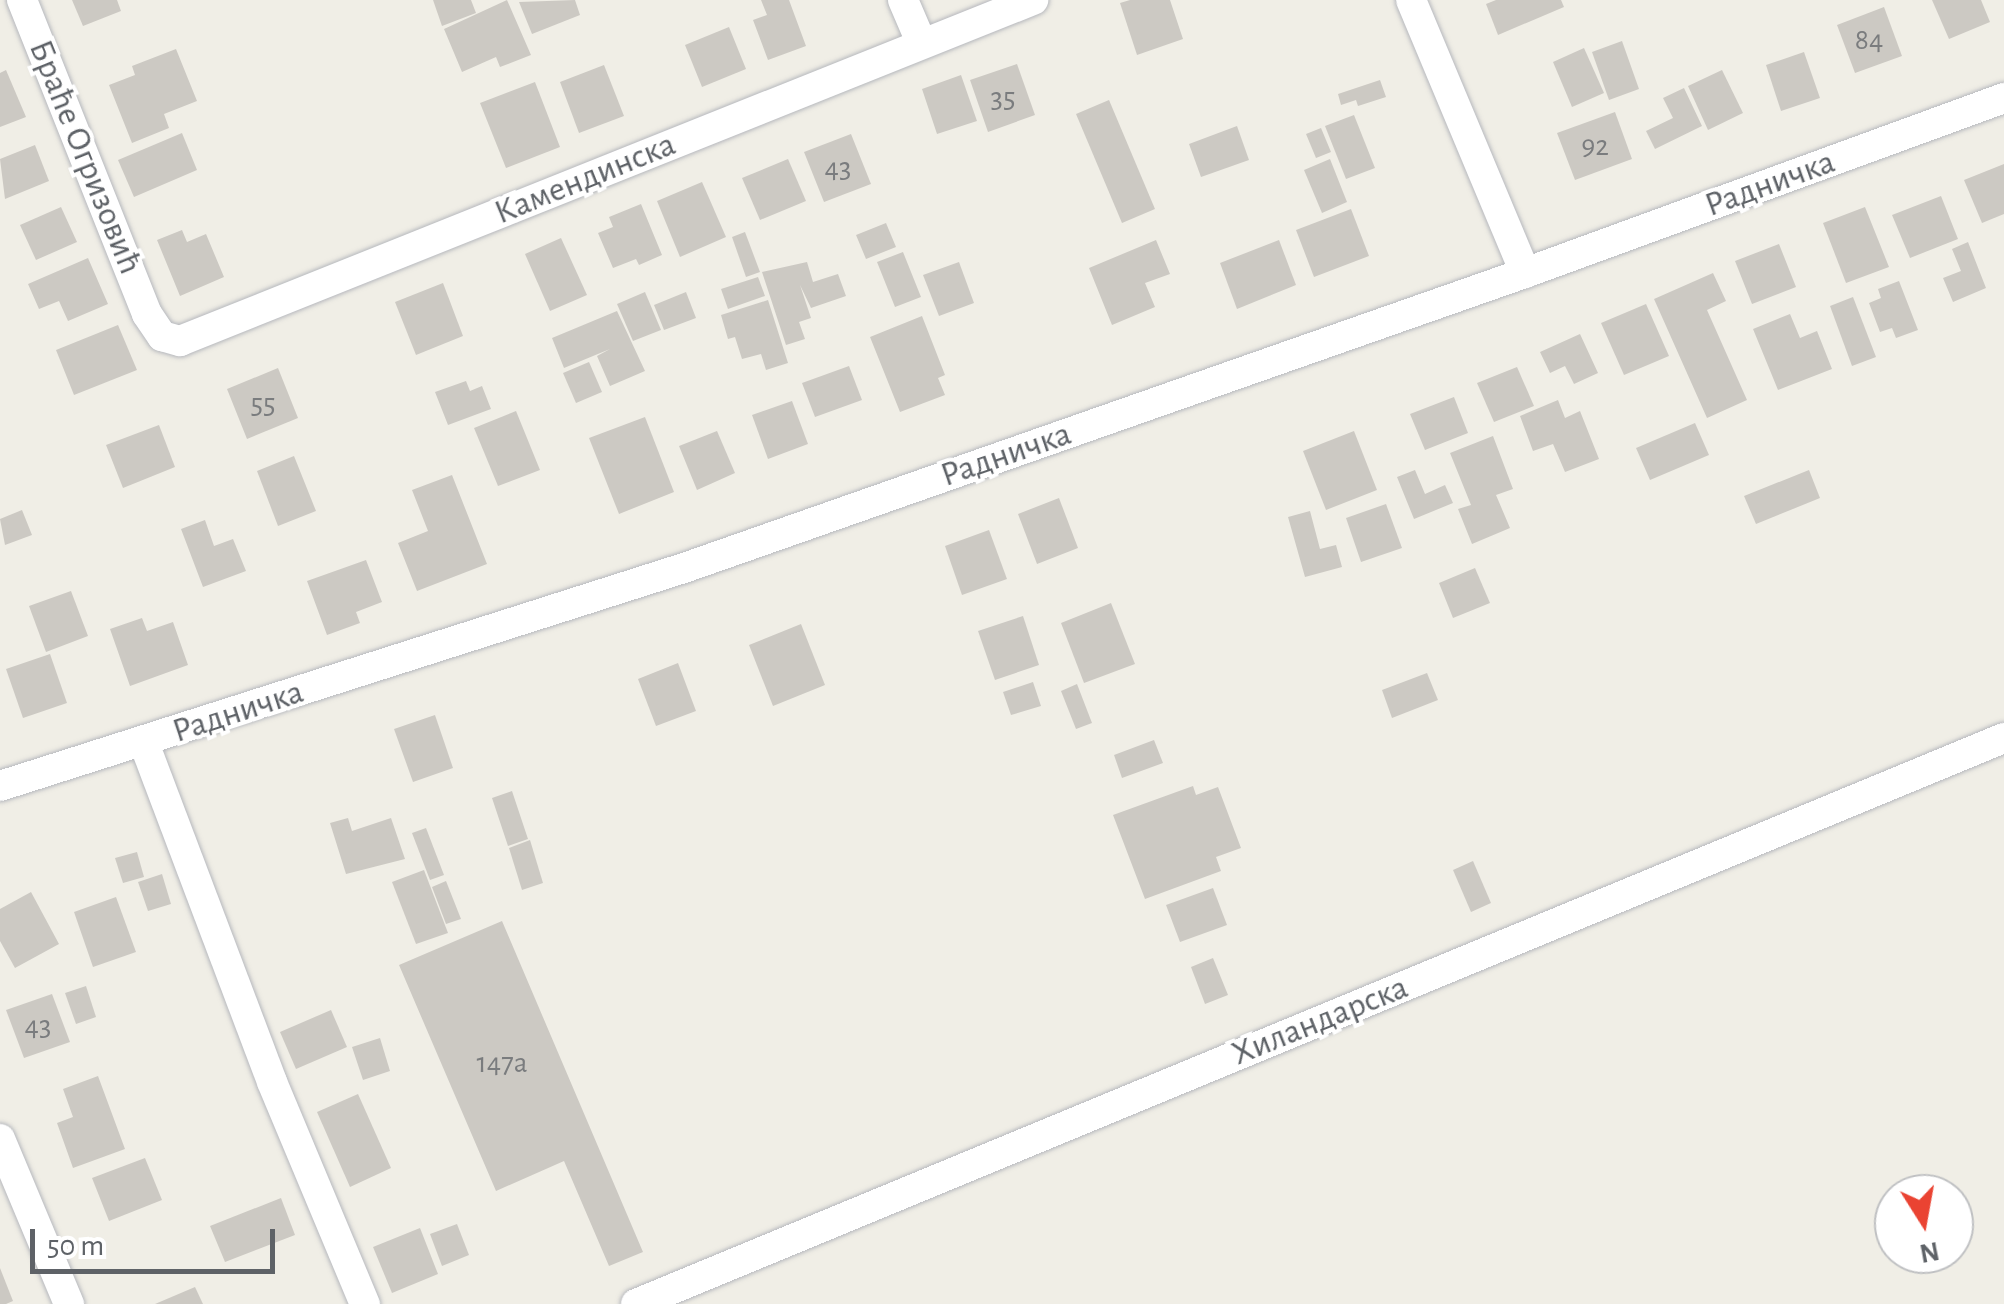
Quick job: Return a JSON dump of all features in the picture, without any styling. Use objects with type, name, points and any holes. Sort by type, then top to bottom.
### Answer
[{"type":"street","name":"Браће Огризовић","points":[[22,0],[147,314]]},
{"type":"street","points":[[903,0],[921,42]]},
{"type":"street","name":"Камендинска","points":[[147,314],[154,328],[168,340],[201,336],[1032,0]]},
{"type":"street","points":[[1411,0],[1525,272]]},
{"type":"street","name":"Радничка","points":[[0,786],[684,568],[1525,272],[2004,98]]},
{"type":"street","name":"Хиландарска","points":[[636,1304],[2004,738]]},
{"type":"street","points":[[144,742],[272,1082],[365,1304]]},
{"type":"street","points":[[0,1139],[69,1304]]},
{"type":"building","points":[[72,0],[117,0],[121,11],[83,26]]},
{"type":"building","points":[[433,0],[471,0],[476,13],[442,26]]},
{"type":"building","points":[[507,0],[531,55],[500,67],[496,57],[462,72],[444,29]]},
{"type":"building","points":[[575,0],[580,15],[532,34],[519,2]]},
{"type":"building","points":[[761,0],[789,0],[806,46],[768,60],[753,20],[767,15]]},
{"type":"building","points":[[1170,0],[1183,39],[1137,55],[1120,3]]},
{"type":"building","points":[[1496,0],[1561,0],[1564,7],[1498,35],[1486,4]]},
{"type":"building","points":[[1932,0],[1981,0],[1990,22],[1949,39]]},
{"type":"building","points":[[1884,7],[1902,56],[1855,73],[1837,25]]},
{"type":"building","points":[[729,27],[746,69],[702,87],[685,45]]},
{"type":"building","points":[[1622,41],[1639,89],[1609,100],[1592,52]]},
{"type":"building","points":[[1584,48],[1604,93],[1572,107],[1553,62]]},
{"type":"building","points":[[176,49],[197,101],[164,114],[169,128],[132,143],[109,85],[135,75],[132,66]]},
{"type":"building","points":[[1804,52],[1820,98],[1781,111],[1766,65]]},
{"type":"building","points":[[1017,64],[1035,115],[988,132],[970,80]]},
{"type":"building","points":[[604,65],[624,116],[579,133],[560,82]]},
{"type":"building","points":[[6,70],[26,117],[0,127],[0,73]]},
{"type":"building","points":[[1722,70],[1743,113],[1708,130],[1688,86]]},
{"type":"building","points":[[961,75],[977,121],[937,134],[922,89]]},
{"type":"building","points":[[1380,80],[1386,97],[1358,106],[1356,100],[1341,105],[1338,94]]},
{"type":"building","points":[[535,82],[560,147],[506,168],[480,103]]},
{"type":"building","points":[[1684,88],[1702,126],[1655,149],[1646,131],[1673,118],[1663,98]]},
{"type":"building","points":[[1109,100],[1155,209],[1122,223],[1076,114]]},
{"type":"building","points":[[1615,112],[1632,159],[1575,180],[1557,133]]},
{"type":"building","points":[[1354,115],[1375,168],[1346,179],[1325,126]]},
{"type":"building","points":[[1237,126],[1249,160],[1201,177],[1189,144]]},
{"type":"building","points":[[1321,128],[1331,152],[1316,158],[1306,134]]},
{"type":"building","points":[[182,133],[197,170],[134,197],[118,160]]},
{"type":"building","points":[[851,134],[871,184],[824,202],[804,152]]},
{"type":"building","points":[[35,145],[49,181],[5,199],[0,159]]},
{"type":"building","points":[[788,159],[806,201],[760,220],[742,178]]},
{"type":"building","points":[[1330,159],[1347,202],[1322,213],[1304,170]]},
{"type":"building","points":[[2004,164],[2004,214],[1982,223],[1964,180]]},
{"type":"building","points":[[702,182],[726,237],[680,257],[657,201]]},
{"type":"building","points":[[1941,196],[1958,239],[1910,258],[1892,215]]},
{"type":"building","points":[[641,204],[662,255],[639,265],[636,259],[613,268],[598,233],[613,227],[609,217]]},
{"type":"building","points":[[61,207],[77,242],[36,260],[20,225]]},
{"type":"building","points":[[1865,207],[1889,267],[1846,283],[1823,223]]},
{"type":"building","points":[[1351,209],[1369,256],[1314,277],[1296,230]]},
{"type":"building","points":[[886,223],[896,247],[866,259],[856,235]]},
{"type":"building","points":[[182,230],[187,242],[206,234],[224,277],[180,296],[157,240]]},
{"type":"building","points":[[745,232],[760,272],[746,277],[732,237]]},
{"type":"building","points":[[561,238],[587,295],[550,311],[525,254]]},
{"type":"building","points":[[1156,240],[1170,274],[1145,283],[1155,307],[1112,325],[1089,268]]},
{"type":"building","points":[[1279,240],[1296,285],[1237,309],[1220,263]]},
{"type":"building","points":[[1968,242],[1986,288],[1953,302],[1943,278],[1961,271],[1952,249]]},
{"type":"building","points":[[1779,244],[1796,287],[1752,304],[1735,261]]},
{"type":"building","points":[[903,252],[921,297],[895,307],[877,262]]},
{"type":"building","points":[[88,258],[108,304],[68,321],[59,301],[39,309],[28,284]]},
{"type":"building","points":[[807,262],[813,282],[838,274],[846,296],[811,308],[800,285],[811,318],[799,322],[805,339],[786,345],[762,272]]},
{"type":"building","points":[[959,262],[974,303],[939,316],[923,275]]},
{"type":"building","points":[[1713,273],[1726,301],[1707,310],[1747,400],[1707,418],[1654,299]]},
{"type":"building","points":[[758,277],[765,296],[728,309],[721,289]]},
{"type":"building","points":[[1899,281],[1918,330],[1896,338],[1892,328],[1880,332],[1869,303],[1881,298],[1878,289]]},
{"type":"building","points":[[443,283],[463,336],[416,355],[395,302]]},
{"type":"building","points":[[645,292],[661,330],[633,341],[617,304]]},
{"type":"building","points":[[686,292],[696,318],[664,330],[654,305]]},
{"type":"building","points":[[1853,297],[1876,357],[1852,366],[1830,306]]},
{"type":"building","points":[[768,300],[788,363],[766,370],[761,354],[742,359],[735,337],[728,339],[721,315]]},
{"type":"building","points":[[1646,304],[1669,356],[1624,375],[1601,323]]},
{"type":"building","points":[[617,311],[645,371],[610,386],[597,356],[610,349],[564,368],[552,338]]},
{"type":"building","points":[[1790,314],[1800,338],[1817,331],[1832,369],[1778,390],[1753,329]]},
{"type":"building","points":[[922,316],[945,375],[938,378],[945,395],[900,412],[870,337]]},
{"type":"building","points":[[118,325],[137,370],[74,395],[56,350]]},
{"type":"building","points":[[1580,334],[1598,373],[1574,384],[1565,366],[1550,373],[1540,352]]},
{"type":"building","points":[[589,362],[602,392],[576,403],[563,373]]},
{"type":"building","points":[[849,366],[862,400],[815,417],[802,383]]},
{"type":"building","points":[[1517,367],[1534,406],[1494,422],[1477,383]]},
{"type":"building","points":[[278,368],[298,418],[247,439],[227,389]]},
{"type":"building","points":[[466,381],[470,391],[482,386],[491,409],[448,425],[435,392]]},
{"type":"building","points":[[1454,397],[1468,433],[1425,450],[1410,414]]},
{"type":"building","points":[[1558,400],[1565,418],[1580,411],[1599,459],[1565,472],[1553,444],[1533,451],[1520,416]]},
{"type":"building","points":[[792,401],[808,444],[768,459],[752,415]]},
{"type":"building","points":[[516,411],[540,470],[498,486],[474,428]]},
{"type":"building","points":[[645,417],[674,492],[619,514],[589,438]]},
{"type":"building","points":[[1695,423],[1709,455],[1650,480],[1636,448]]},
{"type":"building","points":[[159,425],[175,467],[123,488],[106,445]]},
{"type":"building","points":[[717,431],[735,473],[697,490],[679,446]]},
{"type":"building","points":[[1354,431],[1377,490],[1326,510],[1303,451]]},
{"type":"building","points":[[1493,436],[1513,489],[1496,495],[1510,528],[1472,544],[1458,509],[1471,505],[1450,453]]},
{"type":"building","points":[[294,456],[316,511],[278,526],[257,471]]},
{"type":"building","points":[[1415,470],[1425,494],[1445,485],[1453,503],[1414,519],[1397,477]]},
{"type":"building","points":[[1809,470],[1820,498],[1756,524],[1744,496]]},
{"type":"building","points":[[452,475],[487,564],[417,591],[398,543],[428,531],[412,490]]},
{"type":"building","points":[[1059,498],[1078,548],[1037,564],[1018,514]]},
{"type":"building","points":[[1386,504],[1402,548],[1361,562],[1346,518]]},
{"type":"building","points":[[22,510],[32,535],[5,545],[0,519]]},
{"type":"building","points":[[1310,511],[1320,549],[1336,545],[1342,567],[1305,577],[1288,517]]},
{"type":"building","points":[[205,520],[214,546],[233,539],[246,571],[203,587],[181,529]]},
{"type":"building","points":[[989,530],[1007,579],[962,595],[945,546]]},
{"type":"building","points":[[366,560],[382,602],[356,612],[360,623],[327,635],[307,581]]},
{"type":"building","points":[[1475,568],[1490,603],[1453,618],[1439,583]]},
{"type":"building","points":[[71,591],[88,636],[46,652],[29,606]]},
{"type":"building","points":[[1111,603],[1135,664],[1084,683],[1061,623]]},
{"type":"building","points":[[1023,616],[1039,665],[995,680],[978,631]]},
{"type":"building","points":[[142,618],[147,631],[173,622],[188,665],[130,686],[110,629]]},
{"type":"building","points":[[801,624],[825,685],[773,706],[749,645]]},
{"type":"building","points":[[50,654],[67,703],[23,718],[6,669]]},
{"type":"building","points":[[678,663],[696,711],[656,726],[638,679]]},
{"type":"building","points":[[1427,673],[1438,700],[1392,718],[1382,690]]},
{"type":"building","points":[[1033,682],[1041,706],[1011,715],[1003,692]]},
{"type":"building","points":[[1077,684],[1092,723],[1076,729],[1061,691]]},
{"type":"building","points":[[435,715],[453,768],[413,782],[394,729]]},
{"type":"building","points":[[1154,740],[1163,763],[1122,778],[1114,755]]},
{"type":"building","points":[[1193,786],[1196,795],[1218,787],[1241,848],[1216,857],[1221,871],[1145,899],[1113,815]]},
{"type":"building","points":[[512,791],[528,839],[508,846],[492,798]]},
{"type":"building","points":[[348,818],[352,831],[391,818],[405,859],[346,874],[330,823]]},
{"type":"building","points":[[426,828],[444,875],[430,880],[412,833]]},
{"type":"building","points":[[530,840],[543,883],[522,890],[509,848]]},
{"type":"building","points":[[137,852],[144,877],[123,883],[115,858]]},
{"type":"building","points":[[1473,861],[1491,903],[1471,912],[1453,870]]},
{"type":"building","points":[[424,870],[448,933],[416,944],[392,882]]},
{"type":"building","points":[[162,874],[171,904],[148,911],[138,882]]},
{"type":"building","points":[[446,881],[461,919],[446,924],[432,887]]},
{"type":"building","points":[[1213,888],[1227,925],[1180,942],[1166,905]]},
{"type":"building","points":[[31,892],[59,944],[15,968],[0,941],[0,909]]},
{"type":"building","points":[[116,897],[136,952],[93,967],[74,912]]},
{"type":"building","points":[[502,921],[643,1252],[609,1266],[564,1161],[496,1191],[399,965]]},
{"type":"building","points":[[1213,958],[1228,995],[1205,1004],[1191,967]]},
{"type":"building","points":[[86,986],[96,1017],[76,1024],[65,993]]},
{"type":"building","points":[[52,994],[70,1042],[24,1058],[6,1010]]},
{"type":"building","points":[[331,1010],[347,1047],[296,1069],[280,1032]]},
{"type":"building","points":[[380,1038],[390,1071],[363,1080],[352,1047]]},
{"type":"building","points":[[98,1076],[125,1149],[73,1168],[57,1123],[73,1117],[63,1089]]},
{"type":"building","points":[[358,1094],[391,1168],[350,1187],[317,1112]]},
{"type":"building","points":[[145,1158],[162,1200],[109,1221],[92,1178]]},
{"type":"building","points":[[281,1198],[295,1235],[225,1262],[210,1226]]},
{"type":"building","points":[[457,1224],[469,1255],[442,1266],[430,1234]]},
{"type":"building","points":[[420,1228],[438,1274],[392,1293],[373,1247]]},
{"type":"building","points":[[0,1268],[13,1301],[6,1304],[0,1304]]},
{"type":"building","points":[[195,1287],[203,1304],[155,1304]]}]
